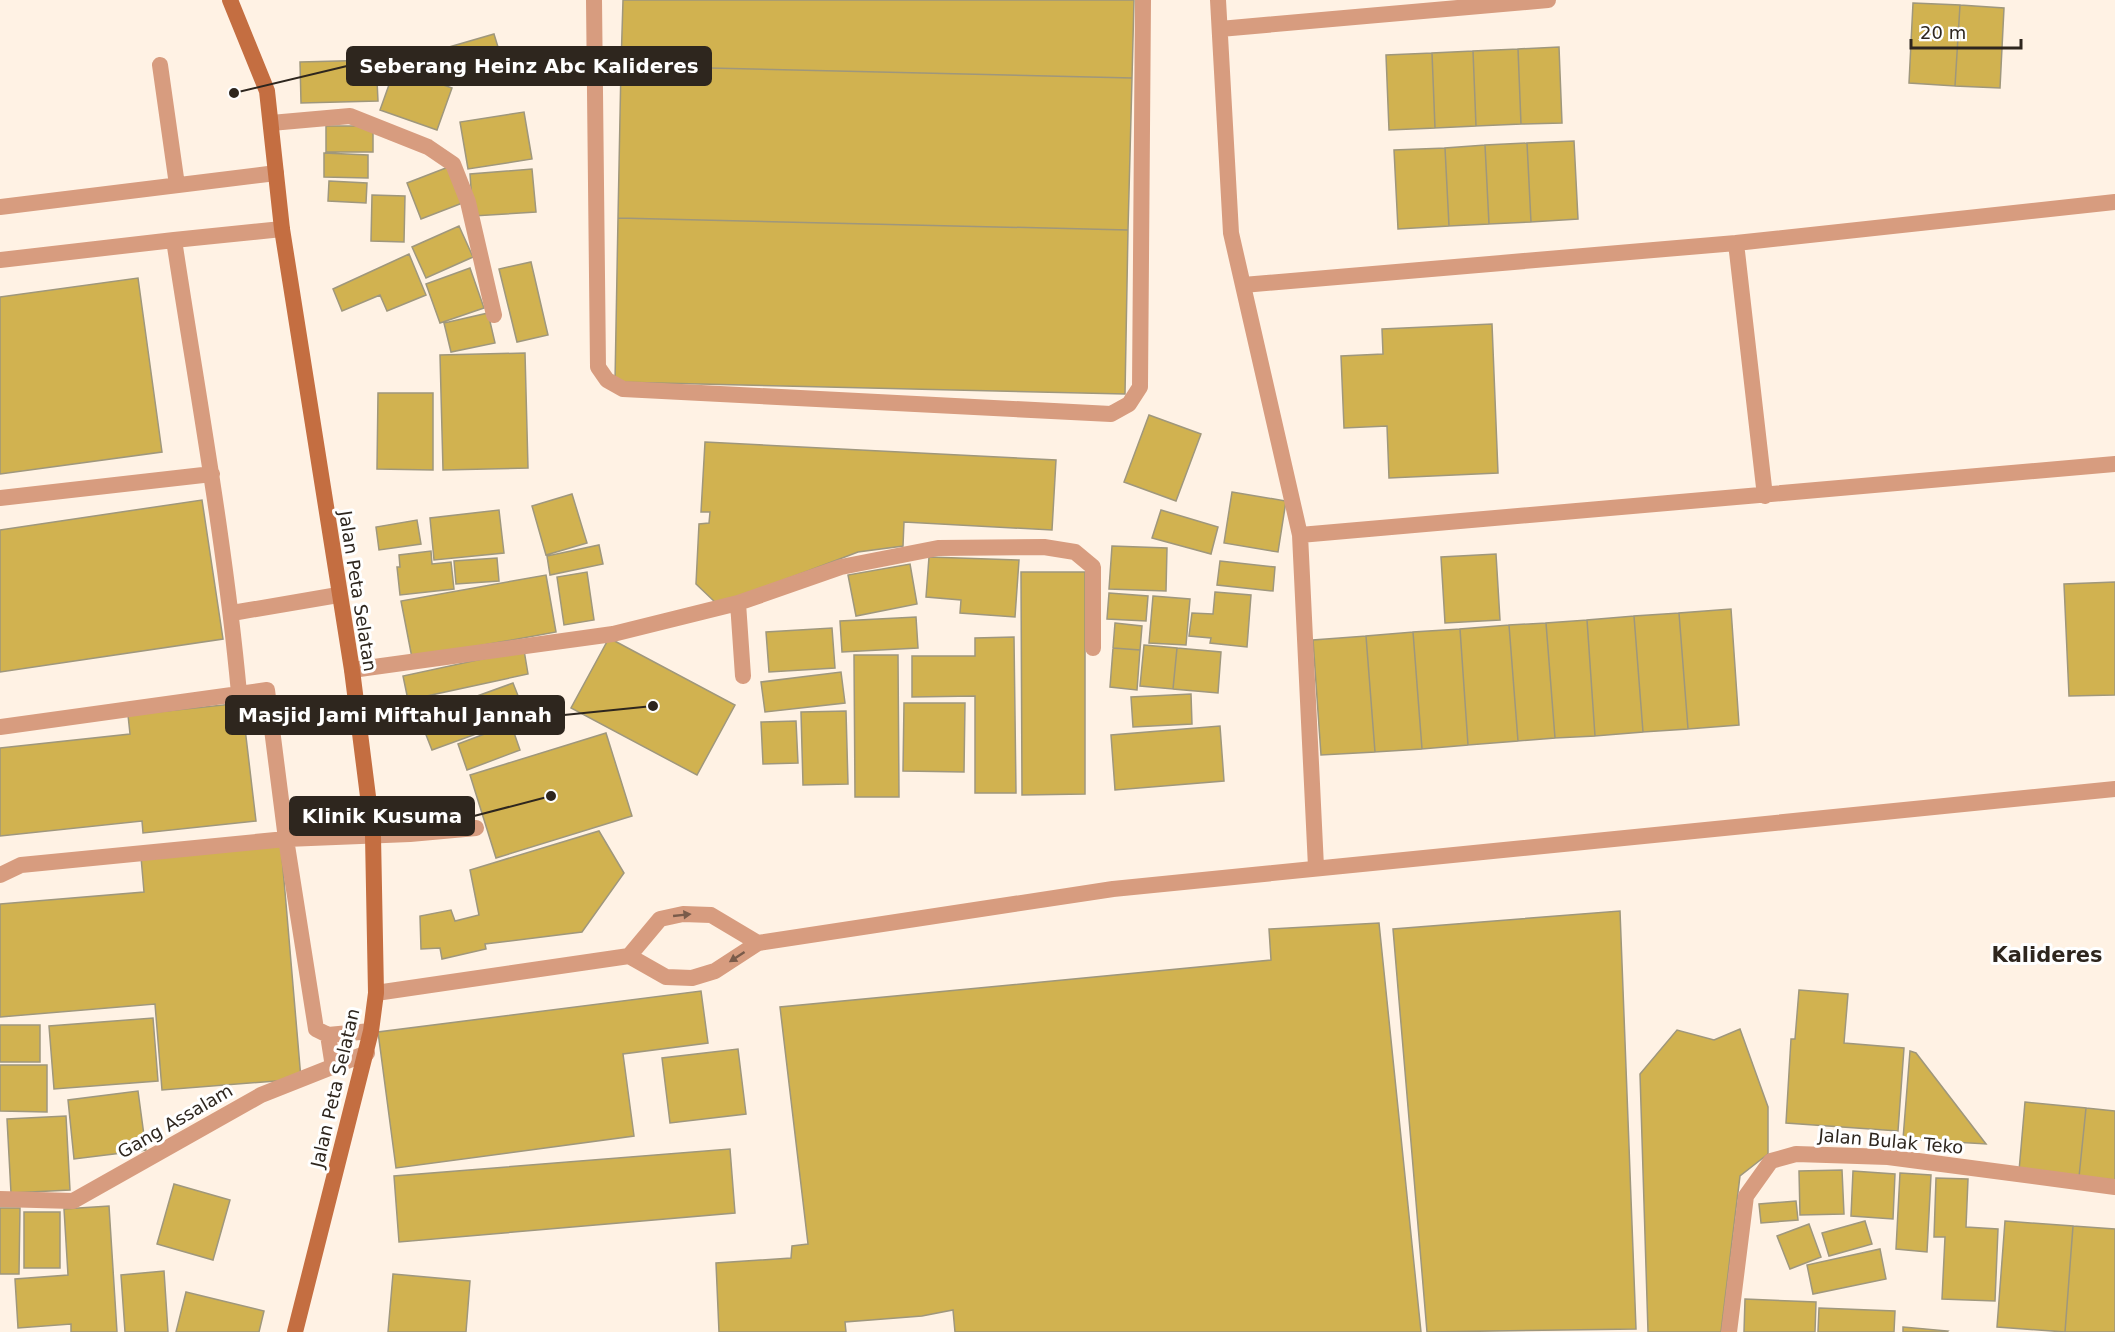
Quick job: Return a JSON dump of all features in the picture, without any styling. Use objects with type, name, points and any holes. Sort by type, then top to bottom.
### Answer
[{"type":"main road","name":"Jalan Peta Selatan","points":[[230,0],[267,91],[282,229],[338,595],[352,670],[374,836],[376,993],[367,1053],[295,1332]]},
{"type":"street","points":[[594,0],[598,367],[608,380],[623,389],[1111,414],[1129,404],[1140,387],[1143,0]]},
{"type":"street","points":[[1218,0],[1231,233],[1300,535],[1316,867]]},
{"type":"street","points":[[1220,29],[1548,0]]},
{"type":"street","points":[[160,65],[177,185]]},
{"type":"street","points":[[271,123],[350,116],[429,147],[453,165],[468,202],[494,315]]},
{"type":"street","points":[[0,207],[276,173]]},
{"type":"street","points":[[1243,285],[1736,243],[2115,202]]},
{"type":"street","points":[[0,260],[282,229]]},
{"type":"street","points":[[174,240],[232,613],[239,693]]},
{"type":"street","points":[[1736,243],[1765,496]]},
{"type":"street","points":[[1300,535],[2115,464]]},
{"type":"street","points":[[0,498],[212,474]]},
{"type":"street","points":[[352,670],[613,634],[738,603],[841,567],[938,548],[1044,547],[1075,552],[1093,567],[1093,648]]},
{"type":"street","points":[[232,613],[338,595]]},
{"type":"street","points":[[738,603],[743,676]]},
{"type":"street","points":[[0,727],[267,690],[286,839],[316,1029],[328,1035],[370,1031]]},
{"type":"street","points":[[376,993],[628,956],[666,977],[692,978],[715,971],[758,943],[1113,889],[2115,789]]},
{"type":"street","points":[[0,875],[21,865],[286,839],[374,836],[477,828]]},
{"type":"street","points":[[628,956],[660,919],[683,914],[711,915],[758,943]]},
{"type":"street","points":[[328,1035],[333,1067]]},
{"type":"street","name":"Gang Assalam","points":[[0,1199],[73,1201],[261,1095],[367,1053]]},
{"type":"street","name":"Jalan Bulak Teko","points":[[1729,1332],[1746,1196],[1771,1161],[1796,1154],[1888,1157],[2115,1188]]},
{"type":"building","points":[[623,0],[1134,0],[1132,78],[621,66]]},
{"type":"building","points":[[1913,3],[1960,5],[1955,86],[1909,83]]},
{"type":"building","points":[[1960,5],[2004,8],[2000,88],[1955,86]]},
{"type":"building","points":[[494,34],[505,70],[453,85],[442,49]]},
{"type":"building","points":[[1559,47],[1562,123],[1521,124],[1518,49]]},
{"type":"building","points":[[1518,49],[1521,124],[1476,126],[1473,51]]},
{"type":"building","points":[[1473,51],[1476,126],[1435,128],[1432,53]]},
{"type":"building","points":[[1432,53],[1435,128],[1389,130],[1386,55]]},
{"type":"building","points":[[376,60],[378,101],[301,103],[300,62]]},
{"type":"building","points":[[621,66],[1132,78],[1128,230],[618,218]]},
{"type":"building","points":[[395,68],[452,88],[437,130],[380,110]]},
{"type":"building","points":[[524,112],[532,159],[468,169],[460,122]]},
{"type":"building","points":[[326,126],[373,126],[373,152],[326,152]]},
{"type":"building","points":[[1574,141],[1578,219],[1531,222],[1527,143]]},
{"type":"building","points":[[1527,143],[1531,222],[1489,224],[1485,145]]},
{"type":"building","points":[[1485,145],[1489,224],[1449,226],[1445,148]]},
{"type":"building","points":[[1445,148],[1449,226],[1398,229],[1394,150]]},
{"type":"building","points":[[324,153],[368,155],[368,178],[324,177]]},
{"type":"building","points":[[451,166],[465,202],[421,219],[407,183]]},
{"type":"building","points":[[532,169],[536,212],[473,216],[470,174]]},
{"type":"building","points":[[329,181],[367,183],[366,203],[328,201]]},
{"type":"building","points":[[372,195],[405,196],[404,242],[371,241]]},
{"type":"building","points":[[618,218],[1128,230],[1125,394],[615,382]]},
{"type":"building","points":[[459,226],[473,257],[426,278],[412,247]]},
{"type":"building","points":[[409,254],[426,295],[387,311],[380,295],[342,311],[333,289]]},
{"type":"building","points":[[531,262],[548,335],[517,342],[499,269]]},
{"type":"building","points":[[470,268],[484,308],[440,323],[426,284]]},
{"type":"building","points":[[138,278],[162,452],[0,474],[0,297]]},
{"type":"building","points":[[488,313],[495,343],[451,352],[444,323]]},
{"type":"building","points":[[1492,324],[1498,473],[1389,478],[1387,426],[1344,428],[1341,356],[1383,354],[1382,329]]},
{"type":"building","points":[[525,353],[528,468],[443,470],[440,355]]},
{"type":"building","points":[[378,393],[433,393],[433,470],[377,469]]},
{"type":"building","points":[[1149,415],[1201,434],[1176,501],[1124,482]]},
{"type":"building","points":[[705,442],[1056,460],[1052,530],[904,522],[903,546],[858,552],[718,605],[696,584],[699,524],[709,523],[710,512],[701,512]]},
{"type":"building","points":[[1232,492],[1286,501],[1278,552],[1224,543]]},
{"type":"building","points":[[572,494],[587,543],[546,555],[532,506]]},
{"type":"building","points":[[202,500],[223,639],[0,672],[0,530]]},
{"type":"building","points":[[499,510],[504,553],[434,560],[430,518]]},
{"type":"building","points":[[1161,510],[1218,527],[1211,554],[1152,538]]},
{"type":"building","points":[[417,520],[421,544],[379,550],[376,527]]},
{"type":"building","points":[[599,545],[603,564],[550,575],[547,556]]},
{"type":"building","points":[[1112,546],[1167,548],[1166,591],[1109,589]]},
{"type":"building","points":[[431,551],[432,564],[451,562],[454,589],[400,595],[397,567],[400,567],[399,555]]},
{"type":"building","points":[[1496,554],[1500,620],[1445,623],[1441,557]]},
{"type":"building","points":[[929,557],[1019,560],[1015,617],[960,613],[961,600],[926,597]]},
{"type":"building","points":[[497,558],[499,581],[456,584],[454,561]]},
{"type":"building","points":[[1220,561],[1275,567],[1273,591],[1217,585]]},
{"type":"building","points":[[910,564],[917,604],[856,616],[848,575]]},
{"type":"building","points":[[587,572],[594,620],[564,625],[557,577]]},
{"type":"building","points":[[1021,572],[1085,572],[1085,794],[1022,795]]},
{"type":"building","points":[[546,575],[556,632],[412,658],[401,601]]},
{"type":"building","points":[[2115,582],[2115,695],[2069,696],[2064,584]]},
{"type":"building","points":[[1215,592],[1251,595],[1247,647],[1210,643],[1211,638],[1189,636],[1192,613],[1213,614]]},
{"type":"building","points":[[1109,593],[1148,596],[1146,621],[1107,619]]},
{"type":"building","points":[[1153,596],[1190,599],[1186,645],[1149,643]]},
{"type":"building","points":[[1731,609],[1739,725],[1688,729],[1679,613]]},
{"type":"building","points":[[1679,613],[1688,729],[1643,732],[1634,616]]},
{"type":"building","points":[[1634,616],[1643,732],[1595,736],[1587,620]]},
{"type":"building","points":[[916,617],[918,648],[842,652],[840,621]]},
{"type":"building","points":[[1587,620],[1595,736],[1555,738],[1546,623]]},
{"type":"building","points":[[1115,623],[1142,626],[1140,650],[1113,648]]},
{"type":"building","points":[[1546,623],[1555,738],[1518,741],[1509,625]]},
{"type":"building","points":[[1509,625],[1518,741],[1468,745],[1460,629]]},
{"type":"building","points":[[832,628],[835,668],[769,672],[766,632]]},
{"type":"building","points":[[1460,629],[1468,745],[1422,749],[1413,632]]},
{"type":"building","points":[[1413,632],[1422,749],[1375,752],[1366,636]]},
{"type":"building","points":[[1366,636],[1375,752],[1321,755],[1313,640]]},
{"type":"building","points":[[1014,637],[1016,793],[975,793],[975,696],[912,697],[912,656],[975,656],[975,638]]},
{"type":"building","points":[[609,638],[735,705],[697,775],[571,708]]},
{"type":"building","points":[[1144,645],[1177,648],[1173,689],[1140,686]]},
{"type":"building","points":[[1113,648],[1140,650],[1137,690],[1110,687]]},
{"type":"building","points":[[1177,648],[1221,652],[1218,693],[1173,689]]},
{"type":"building","points":[[524,650],[528,674],[408,700],[403,676]]},
{"type":"building","points":[[854,655],[898,655],[899,797],[855,797]]},
{"type":"building","points":[[841,672],[845,703],[765,712],[761,682]]},
{"type":"building","points":[[513,683],[526,716],[432,750],[419,717]]},
{"type":"building","points":[[1191,694],[1192,724],[1133,727],[1131,697]]},
{"type":"building","points":[[242,703],[256,821],[143,833],[142,821],[0,836],[0,748],[130,734],[128,715]]},
{"type":"building","points":[[904,703],[965,703],[964,772],[903,771]]},
{"type":"building","points":[[846,711],[848,784],[803,785],[801,712]]},
{"type":"building","points":[[796,721],[798,763],[763,764],[761,722]]},
{"type":"building","points":[[511,724],[520,750],[467,770],[458,744]]},
{"type":"building","points":[[1220,726],[1224,781],[1115,790],[1111,735]]},
{"type":"building","points":[[606,733],[632,816],[496,858],[470,775]]},
{"type":"building","points":[[599,831],[624,873],[582,932],[485,944],[486,949],[442,959],[440,948],[421,949],[420,916],[451,910],[455,921],[479,915],[470,870]]},
{"type":"building","points":[[281,845],[301,1079],[162,1090],[155,1004],[0,1017],[0,904],[144,892],[141,857]]},
{"type":"building","points":[[1620,911],[1636,1329],[1427,1332],[1393,929]]},
{"type":"building","points":[[1379,923],[1421,1332],[955,1332],[953,1310],[922,1316],[845,1322],[846,1332],[719,1332],[716,1263],[791,1258],[792,1246],[808,1244],[780,1007],[1271,960],[1269,929]]},
{"type":"building","points":[[1799,990],[1848,994],[1844,1043],[1904,1048],[1898,1131],[1786,1123],[1791,1039],[1795,1039]]},
{"type":"building","points":[[701,991],[708,1043],[623,1054],[634,1136],[396,1168],[378,1032]]},
{"type":"building","points":[[153,1018],[158,1081],[54,1089],[49,1026]]},
{"type":"building","points":[[0,1025],[40,1025],[40,1062],[0,1062]]},
{"type":"building","points":[[1740,1029],[1768,1107],[1768,1154],[1740,1176],[1721,1332],[1648,1332],[1640,1074],[1677,1030],[1714,1040]]},
{"type":"building","points":[[738,1049],[746,1114],[670,1123],[662,1058]]},
{"type":"building","points":[[1910,1051],[1916,1053],[1986,1144],[1903,1139]]},
{"type":"building","points":[[0,1065],[47,1065],[47,1112],[0,1111]]},
{"type":"building","points":[[138,1091],[146,1150],[74,1159],[68,1100]]},
{"type":"building","points":[[2025,1102],[2086,1108],[2079,1177],[2019,1171]]},
{"type":"building","points":[[2086,1108],[2115,1111],[2115,1180],[2079,1177]]},
{"type":"building","points":[[66,1116],[70,1190],[11,1193],[7,1119]]},
{"type":"building","points":[[730,1149],[735,1213],[399,1242],[394,1176]]},
{"type":"building","points":[[1842,1170],[1844,1214],[1800,1215],[1799,1171]]},
{"type":"building","points":[[1853,1171],[1895,1174],[1893,1219],[1851,1216]]},
{"type":"building","points":[[1900,1173],[1931,1175],[1927,1252],[1896,1249]]},
{"type":"building","points":[[1936,1178],[1968,1179],[1966,1227],[1998,1229],[1995,1301],[1942,1299],[1945,1237],[1934,1237]]},
{"type":"building","points":[[174,1184],[230,1200],[213,1260],[157,1244]]},
{"type":"building","points":[[1796,1201],[1798,1220],[1761,1223],[1759,1204]]},
{"type":"building","points":[[109,1206],[117,1332],[71,1332],[71,1324],[18,1328],[15,1279],[68,1275],[64,1209]]},
{"type":"building","points":[[0,1208],[20,1208],[19,1274],[0,1274]]},
{"type":"building","points":[[24,1212],[60,1212],[60,1268],[24,1268]]},
{"type":"building","points":[[1865,1221],[1872,1244],[1829,1256],[1822,1233]]},
{"type":"building","points":[[2005,1221],[2073,1226],[2065,1332],[1997,1327]]},
{"type":"building","points":[[1809,1224],[1821,1257],[1790,1269],[1777,1236]]},
{"type":"building","points":[[2073,1226],[2115,1229],[2115,1332],[2065,1332]]},
{"type":"building","points":[[1880,1249],[1886,1279],[1813,1294],[1807,1265]]},
{"type":"building","points":[[164,1271],[168,1332],[125,1332],[121,1275]]},
{"type":"building","points":[[393,1274],[470,1281],[466,1332],[388,1332]]},
{"type":"building","points":[[186,1292],[264,1311],[259,1332],[176,1332]]},
{"type":"building","points":[[1745,1299],[1816,1302],[1815,1332],[1744,1332]]},
{"type":"building","points":[[1819,1308],[1895,1311],[1894,1332],[1818,1332]]},
{"type":"building","points":[[1903,1327],[1948,1331],[1903,1332]]},
{"type":"place","name":"Seberang Heinz Abc Kalideres","points":[[234,93]]},
{"type":"place","name":"Masjid Jami Miftahul Jannah","points":[[653,706]]},
{"type":"place","name":"Klinik Kusuma","points":[[551,796]]},
{"type":"district","name":"Kalideres","points":[[2047,955]]}]
